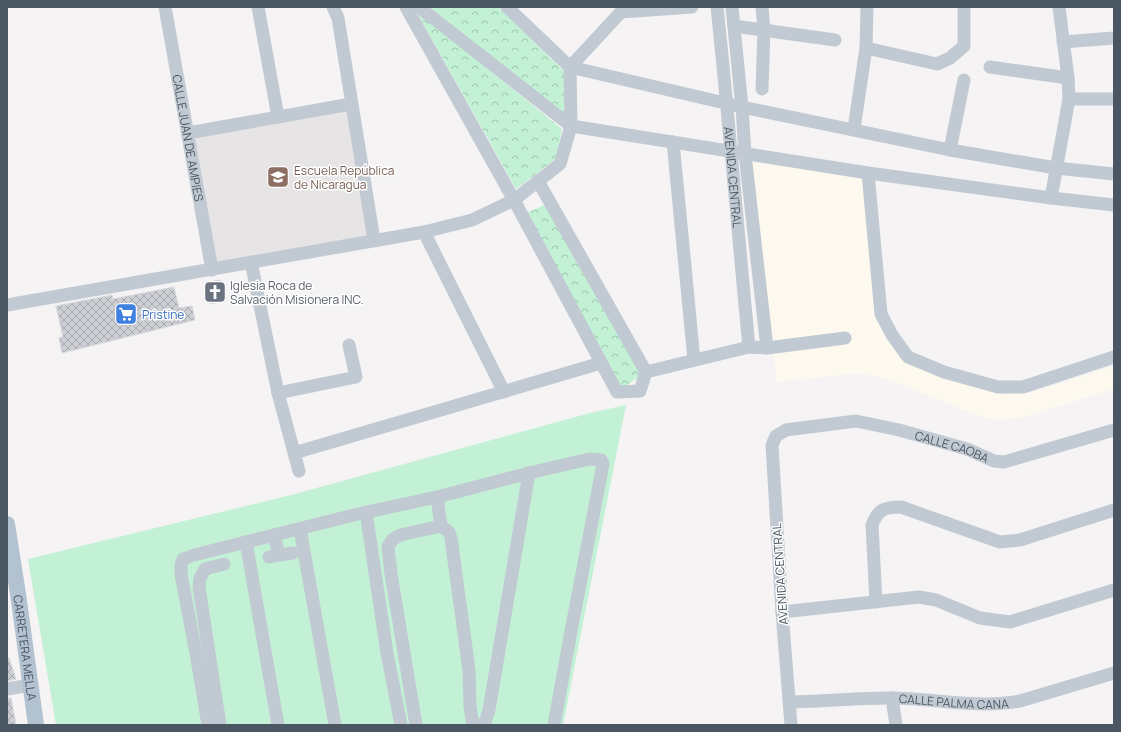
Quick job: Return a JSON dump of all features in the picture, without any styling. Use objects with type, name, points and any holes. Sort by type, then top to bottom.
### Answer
[{"type":"main road","name":"CARRETERA MELLA","points":[[7,524],[13,594],[36,725]]},
{"type":"street","name":"CALLE JUAN DE AMPIES","points":[[165,7],[212,270]]},
{"type":"street","points":[[258,7],[278,116]]},
{"type":"street","points":[[333,7],[338,18],[374,240]]},
{"type":"street","points":[[406,7],[514,200],[617,392],[640,390],[646,372],[538,181]]},
{"type":"street","points":[[419,7],[571,126],[868,173],[1114,205]]},
{"type":"street","points":[[507,7],[570,67],[742,107],[950,150],[1056,168],[1114,174]]},
{"type":"street","points":[[7,305],[424,232],[472,220],[514,200],[560,164],[571,126],[570,67],[619,9],[692,7]]},
{"type":"street","name":"AVENIDA CENTRAL","points":[[718,7],[728,103],[749,347]]},
{"type":"street","points":[[732,7],[745,154],[767,348]]},
{"type":"street","points":[[762,7],[764,30],[762,89]]},
{"type":"street","points":[[854,129],[866,48],[867,7]]},
{"type":"street","points":[[866,48],[937,64],[950,58],[964,46],[964,7]]},
{"type":"street","points":[[1051,198],[1069,99],[1068,78],[1059,7]]},
{"type":"street","points":[[734,26],[835,40]]},
{"type":"street","points":[[1063,42],[1114,38]]},
{"type":"street","points":[[990,67],[1068,78]]},
{"type":"street","points":[[950,150],[964,80]]},
{"type":"street","points":[[1069,99],[1114,99]]},
{"type":"street","points":[[188,132],[351,104]]},
{"type":"street","points":[[673,142],[694,360]]},
{"type":"street","points":[[868,173],[881,314],[892,335],[908,357],[944,372],[998,388],[1023,387],[1114,357]]},
{"type":"street","points":[[424,232],[504,392]]},
{"type":"street","points":[[252,262],[278,392],[299,471]]},
{"type":"street","points":[[646,372],[749,347],[767,348],[845,338]]},
{"type":"street","points":[[278,392],[356,377],[349,345]]},
{"type":"street","points":[[294,453],[601,363]]},
{"type":"street","name":"CALLE CAOBA","points":[[786,430],[856,421],[906,432],[967,449],[994,461],[1004,462],[1114,430]]},
{"type":"street","name":"AVENIDA CENTRAL","points":[[786,430],[776,436],[772,445],[782,612],[791,725]]},
{"type":"street","points":[[208,725],[181,574],[183,559],[221,548],[366,512],[437,497],[588,459],[601,460],[603,469],[554,725]]},
{"type":"street","points":[[481,725],[485,723],[489,710],[529,473]]},
{"type":"street","points":[[437,497],[441,526],[449,532],[451,538],[469,670],[470,706],[473,724],[476,725]]},
{"type":"street","points":[[876,602],[872,525],[876,516],[888,507],[901,507],[1000,542],[1020,540],[1114,510]]},
{"type":"street","points":[[366,512],[387,653],[401,725]]},
{"type":"street","points":[[416,725],[391,574],[388,547],[392,540],[400,535],[441,526]]},
{"type":"street","points":[[300,529],[335,725]]},
{"type":"street","points":[[274,535],[274,556],[293,553]]},
{"type":"street","points":[[246,542],[278,725]]},
{"type":"street","points":[[220,725],[199,586],[200,578],[205,569],[230,563],[221,548]]},
{"type":"street","points":[[782,612],[919,597],[936,600],[980,618],[1010,622],[1114,590]]},
{"type":"street","name":"CALLE PALMA CANA","points":[[790,702],[892,698],[985,705],[1004,704],[1020,701],[1114,673]]},
{"type":"street","points":[[7,689],[30,685]]},
{"type":"street","points":[[892,698],[896,725]]},
{"type":"shaded area","name":"Escuela República de Nicaragua","points":[[346,105],[374,240],[212,270],[188,133]]},
{"type":"shaded area","points":[[751,162],[863,178],[876,315],[905,362],[998,394],[1029,393],[1114,366],[1114,389],[1025,417],[1001,420],[981,417],[887,379],[859,373],[777,382]]},
{"type":"green space","points":[[430,7],[498,7],[564,71],[564,115]]},
{"type":"green space","points":[[416,11],[562,129],[556,159],[516,189]]},
{"type":"green space","points":[[549,200],[646,372],[617,392],[522,215],[544,205]]},
{"type":"green space","points":[[626,405],[563,725],[56,725],[28,559],[291,495],[590,413]]},
{"type":"building","name":"Iglesia Roca de Salvación Misionera INC.","points":[[221,280],[225,301],[210,304],[206,282]]},
{"type":"building","name":"Pristine","points":[[174,287],[179,308],[192,306],[195,320],[62,353],[59,338],[63,337],[56,306],[112,295],[113,299]]},
{"type":"building","points":[[7,658],[9,658],[16,679],[7,681]]},
{"type":"building","points":[[7,698],[11,698],[16,725],[7,725]]},
{"type":"place","name":"Escuela República de Nicaragua","points":[[278,177]]},
{"type":"place","name":"Iglesia Roca de Salvación Misionera INC.","points":[[215,292]]},
{"type":"place","name":"Pristine","points":[[126,314]]}]
